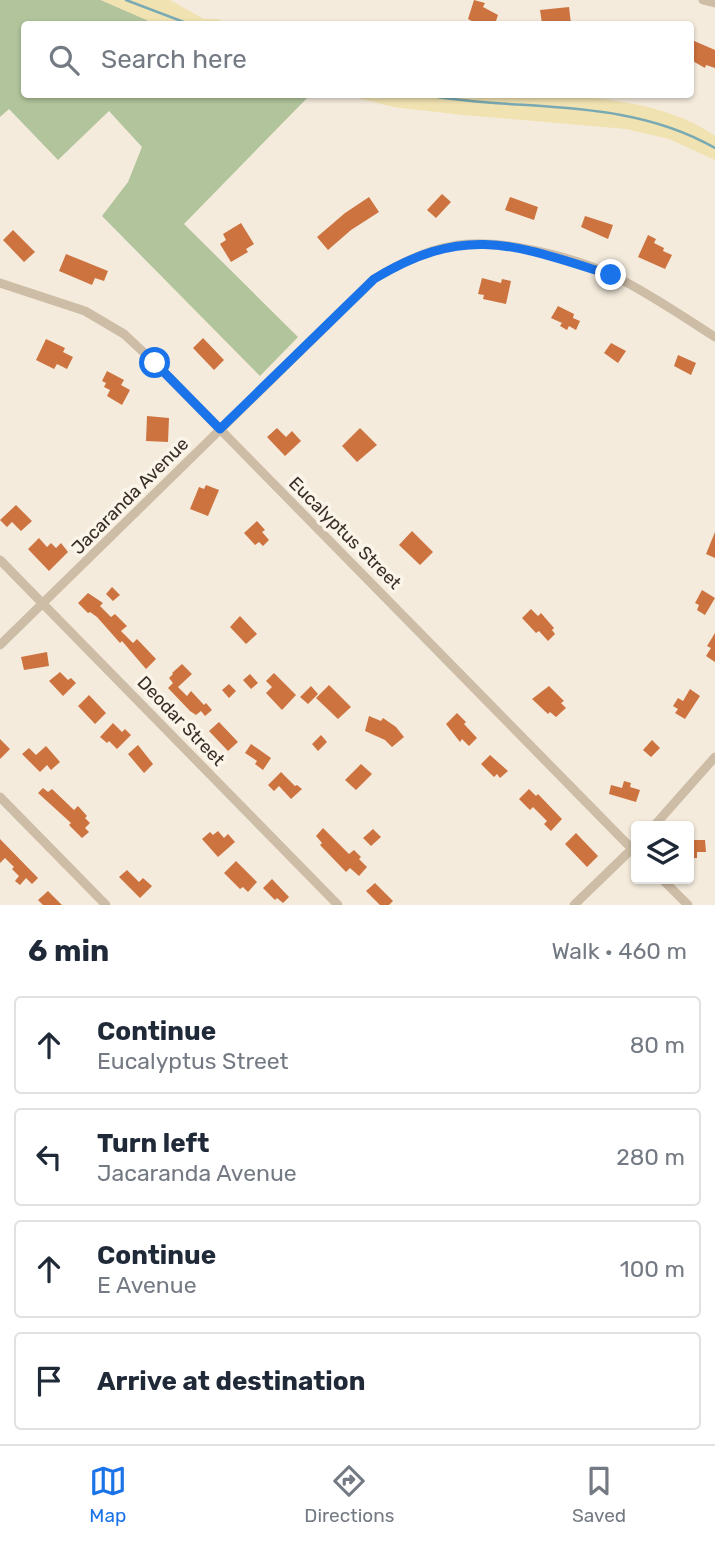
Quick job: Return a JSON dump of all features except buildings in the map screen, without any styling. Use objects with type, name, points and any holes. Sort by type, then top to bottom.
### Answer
[{"type":"street","points":[[704,0],[715,3]]},
{"type":"street","name":"Jacaranda Avenue","points":[[0,645],[374,279],[401,263],[454,245],[489,243],[544,254],[611,275],[644,292],[715,337]]},
{"type":"street","name":"Eucalyptus Street","points":[[0,283],[56,300],[105,322],[124,334],[631,845]]},
{"type":"street","name":"Deodar Street","points":[[0,560],[338,905]]},
{"type":"street","points":[[658,821],[715,757]]},
{"type":"street","points":[[0,797],[106,905]]},
{"type":"street","points":[[574,905],[631,853]]},
{"type":"street","points":[[667,884],[688,905]]},
{"type":"green space","points":[[0,0],[101,0],[149,21],[21,21],[21,98],[307,98],[184,224],[298,337],[260,376],[102,216],[128,182],[142,147],[109,111],[58,160],[9,109],[0,117]]},
{"type":"sand","points":[[101,0],[170,0],[204,19],[223,21],[149,21]]},
{"type":"sand","points":[[358,98],[597,98],[630,103],[662,111],[715,136],[715,160],[669,139],[626,129],[393,107]]},
{"type":"waterway","points":[[126,0],[181,21]]},
{"type":"waterway","points":[[445,98],[607,113],[680,131],[715,148]]},
{"type":"route","points":[[155,363],[220,429],[374,279],[401,263],[428,252],[454,245],[489,243],[566,260],[611,275]]}]
